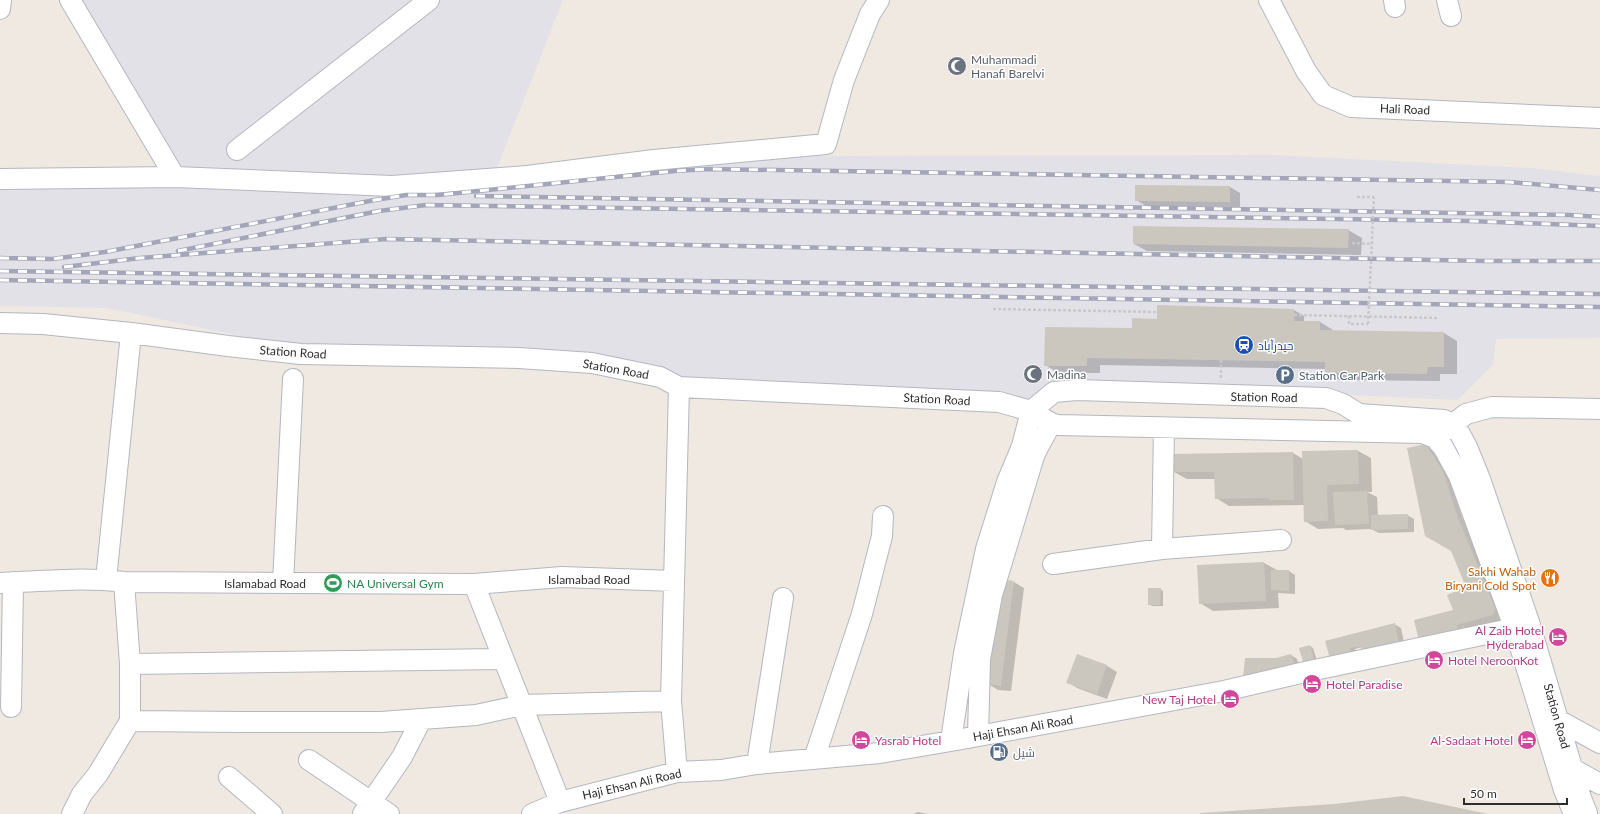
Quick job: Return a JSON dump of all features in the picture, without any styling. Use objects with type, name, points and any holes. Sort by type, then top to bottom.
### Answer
[{"type":"street","points":[[0,8],[1,0]]},
{"type":"street","points":[[70,0],[176,177]]},
{"type":"street","points":[[237,150],[429,0]]},
{"type":"street","points":[[0,179],[176,177],[392,186],[527,176],[654,160],[826,144],[844,80],[870,14],[879,0]]},
{"type":"street","name":"Hali Road","points":[[1269,0],[1306,71],[1323,95],[1351,107],[1600,118]]},
{"type":"street","name":"Station Road","points":[[0,323],[43,324],[131,333],[301,354],[519,358],[592,363],[660,377],[679,387],[999,402],[1031,411],[1054,392],[1077,390],[1326,398],[1343,404],[1359,414],[1444,420],[1452,424],[1460,434],[1472,460],[1522,626],[1564,790],[1574,814]]},
{"type":"street","points":[[72,814],[82,794],[98,774],[130,721],[130,664],[115,581],[131,333]]},
{"type":"street","points":[[283,583],[293,379]]},
{"type":"street","points":[[677,772],[671,701],[679,387]]},
{"type":"street","points":[[951,741],[964,653],[986,549],[1007,482],[1022,446],[1031,411],[1051,423],[1058,425],[1424,433],[1435,438],[1466,414],[1492,408],[1600,409]]},
{"type":"street","points":[[978,736],[980,659],[992,594],[1038,444],[1048,431],[1051,423]]},
{"type":"street","points":[[1162,550],[1164,428]]},
{"type":"street","name":"Station Road","points":[[1435,438],[1449,456],[1459,476],[1522,626],[1558,720],[1587,814]]},
{"type":"street","points":[[814,760],[862,614],[882,536],[883,516]]},
{"type":"street","points":[[1053,564],[1162,550],[1281,540]]},
{"type":"street","name":"Islamabad Road","points":[[6,583],[115,581],[474,584],[562,577],[674,581]]},
{"type":"street","points":[[6,583],[11,707]]},
{"type":"street","points":[[474,584],[560,802]]},
{"type":"street","points":[[758,764],[782,598]]},
{"type":"street","name":"Haji Ehsan Ali Road","points":[[532,814],[560,802],[677,772],[721,770],[758,764],[880,754],[1224,691],[1522,626]]},
{"type":"street","points":[[130,664],[503,659]]},
{"type":"street","points":[[130,721],[381,722],[476,715],[522,705],[671,701]]},
{"type":"street","points":[[367,808],[402,757],[421,720]]},
{"type":"street","points":[[1558,720],[1600,743]]},
{"type":"street","points":[[309,760],[367,808],[389,814]]},
{"type":"street","points":[[1573,769],[1600,784]]},
{"type":"street","points":[[229,777],[272,814]]},
{"type":"path","points":[[1349,316],[1349,324],[1368,324],[1374,198],[1357,197]]},
{"type":"path","points":[[1352,243],[1372,244]]},
{"type":"path","points":[[993,309],[1157,312]]},
{"type":"path","points":[[1294,315],[1438,318]]},
{"type":"shaded area","points":[[66,0],[563,0],[493,178],[175,177]]},
{"type":"shaded area","points":[[1274,155],[1531,168],[1600,176],[1600,338],[1496,339],[1493,365],[1458,400],[1057,382],[1025,401],[685,378],[594,357],[278,344],[107,308],[0,306],[0,187],[400,189],[790,156]]},
{"type":"building","points":[[1135,185],[1230,186],[1230,202],[1135,201]]},
{"type":"building","points":[[1133,226],[1349,229],[1348,248],[1133,244]]},
{"type":"building","name":"حیدرآباد","points":[[1157,305],[1294,309],[1294,321],[1320,321],[1320,330],[1444,332],[1444,367],[1428,367],[1427,374],[1325,373],[1325,362],[1087,358],[1087,366],[1044,366],[1045,327],[1132,328],[1132,318],[1157,319]]},
{"type":"building","points":[[1426,444],[1443,471],[1457,515],[1495,608],[1493,615],[1457,625],[1458,630],[1419,641],[1414,620],[1453,610],[1447,595],[1466,587],[1451,551],[1425,536],[1407,448]]},
{"type":"building","points":[[1358,450],[1359,484],[1327,485],[1328,521],[1304,522],[1302,451]]},
{"type":"building","points":[[1293,452],[1294,500],[1269,500],[1269,498],[1215,499],[1214,472],[1173,472],[1173,454]]},
{"type":"building","points":[[1367,491],[1369,524],[1335,525],[1333,492]]},
{"type":"building","points":[[1408,514],[1408,529],[1371,530],[1371,515]]},
{"type":"building","points":[[1264,562],[1266,601],[1199,604],[1197,565]]},
{"type":"building","points":[[1271,570],[1289,570],[1289,591],[1271,590]]},
{"type":"building","points":[[999,579],[1014,581],[1001,686],[987,684]]},
{"type":"building","points":[[1148,588],[1161,588],[1160,605],[1148,605]]},
{"type":"building","points":[[1395,623],[1399,644],[1362,651],[1361,646],[1350,648],[1351,653],[1330,659],[1325,641]]},
{"type":"building","points":[[1310,645],[1315,662],[1304,665],[1299,648]]},
{"type":"building","points":[[1077,654],[1107,665],[1097,694],[1066,683]]},
{"type":"building","points":[[1291,654],[1296,668],[1243,678],[1245,658],[1276,658]]},
{"type":"building","points":[[1403,796],[1488,814],[1200,814],[1334,804]]},
{"type":"railway","points":[[0,258],[52,259],[105,252],[406,195],[438,195],[675,171],[709,169],[1509,182],[1600,190]]},
{"type":"railway","points":[[476,196],[1569,215],[1600,217]]},
{"type":"railway","points":[[178,251],[379,211],[426,205],[1470,221],[1600,226]]},
{"type":"railway","points":[[64,267],[140,258],[386,239],[1485,261],[1600,261]]},
{"type":"railway","points":[[0,271],[1600,294]]},
{"type":"railway","points":[[0,280],[1600,307]]},
{"type":"place","name":"Muhammadi Hanafi Barelvi","points":[[957,66]]},
{"type":"place","name":"حیدرآباد","points":[[1244,345]]},
{"type":"place","name":"Madina","points":[[1033,374]]},
{"type":"place","name":"Station Car Park","points":[[1285,375]]},
{"type":"place","name":"Sakhi Wahab Biryani Cold Spot","points":[[1550,578]]},
{"type":"place","name":"NA Universal Gym","points":[[333,583]]},
{"type":"place","name":"Al Zaib Hotel Hyderabad","points":[[1558,637]]},
{"type":"place","name":"Hotel NeroonKot","points":[[1434,660]]},
{"type":"place","name":"Hotel Paradise","points":[[1312,684]]},
{"type":"place","name":"New Taj Hotel","points":[[1230,699]]},
{"type":"place","name":"Yasrab Hotel","points":[[861,740]]},
{"type":"place","name":"Al-Sadaat Hotel","points":[[1527,740]]},
{"type":"place","name":"شیل","points":[[999,752]]}]
